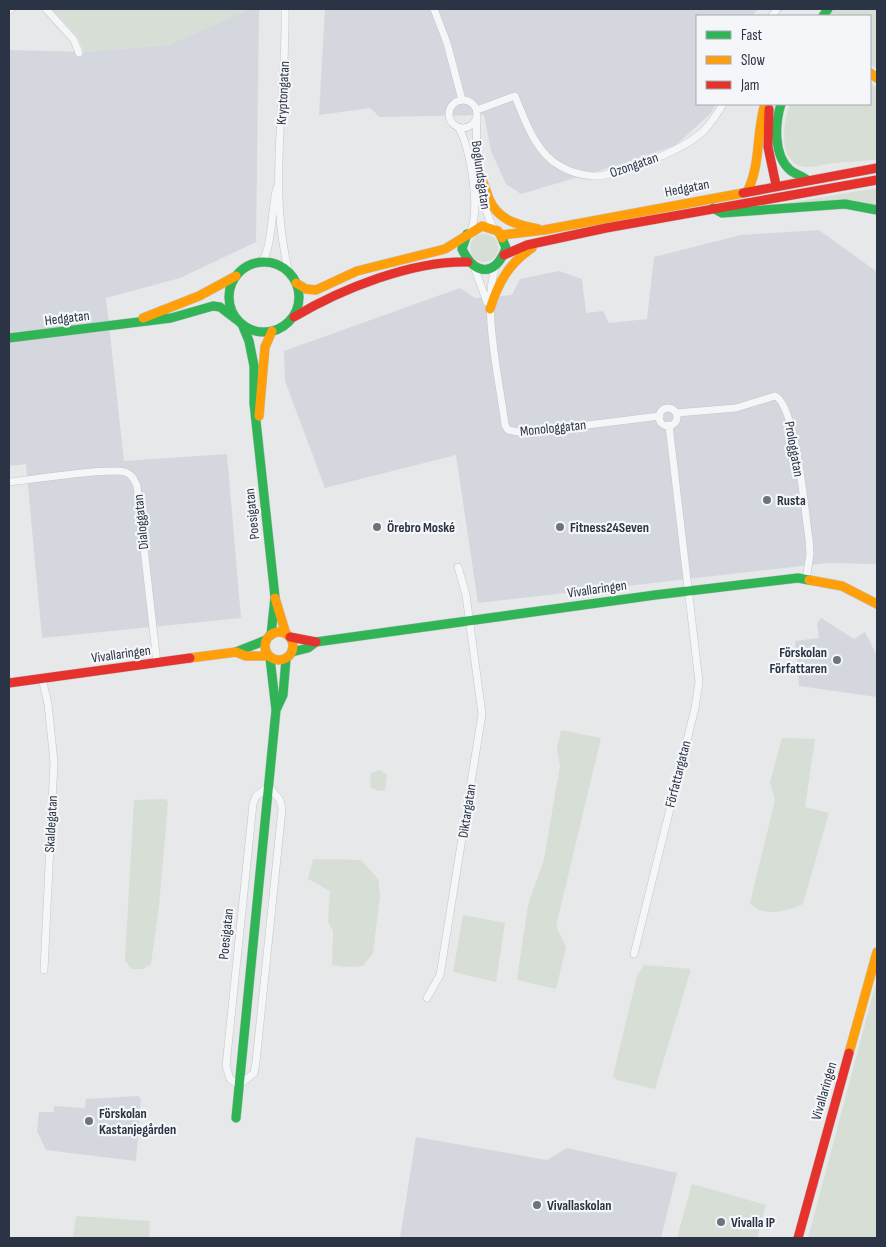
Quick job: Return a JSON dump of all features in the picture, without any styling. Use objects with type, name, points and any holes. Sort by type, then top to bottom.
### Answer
[{"type":"main road","points":[[748,190],[756,175],[758,129],[765,105]]},
{"type":"main road","points":[[770,105],[767,120],[770,158],[778,196]]},
{"type":"main road","points":[[781,105],[777,124],[782,156],[790,170],[807,180]]},
{"type":"main road","name":"Hedgatan","points":[[501,235],[544,230],[748,190],[877,168]]},
{"type":"main road","points":[[480,176],[486,184],[491,204],[506,221],[544,230]]},
{"type":"main road","name":"Hedgatan","points":[[504,255],[527,245],[713,208],[877,180]]},
{"type":"main road","points":[[713,208],[722,213],[845,204],[877,210]]},
{"type":"main road","points":[[292,319],[298,308],[299,296],[296,283],[289,273],[273,263],[262,262],[244,269],[236,276],[229,297],[230,306],[240,322],[258,331],[272,332],[284,326],[313,305],[339,293],[429,266],[459,260],[485,270],[496,266],[504,255],[506,248],[501,235],[494,229],[482,226],[469,232],[445,249],[357,271],[316,290],[306,289],[296,283]]},
{"type":"main road","points":[[469,232],[462,249],[471,265]]},
{"type":"main road","points":[[490,309],[504,273],[525,252],[544,242]]},
{"type":"main road","name":"Hedgatan","points":[[128,323],[199,296],[236,276]]},
{"type":"main road","name":"Hedgatan","points":[[9,338],[171,318],[212,306],[220,307],[240,322]]},
{"type":"main road","name":"Poesigatan","points":[[240,322],[249,341],[254,366],[254,402],[275,596],[288,635]]},
{"type":"main road","name":"Poesigatan","points":[[258,429],[265,347],[272,332]]},
{"type":"main road","name":"Vivallaringen","points":[[288,635],[316,642],[689,591],[806,578],[842,586],[877,604]]},
{"type":"main road","name":"Poesigatan","points":[[269,637],[275,596]]},
{"type":"main road","points":[[277,632],[288,635],[294,645],[292,652],[286,659],[279,661],[270,657],[265,649],[269,637],[277,632]]},
{"type":"main road","name":"Vivallaringen","points":[[9,683],[236,652],[269,637]]},
{"type":"main road","name":"Vivallaringen","points":[[292,652],[308,648],[316,642]]},
{"type":"main road","name":"Vivallaringen","points":[[236,652],[246,656],[270,657]]},
{"type":"main road","name":"Poesigatan","points":[[236,1118],[276,710],[270,657]]},
{"type":"main road","name":"Poesigatan","points":[[276,710],[282,695],[286,659]]},
{"type":"main road","name":"Vivallaringen","points":[[798,1238],[877,952]]},
{"type":"street","points":[[46,9],[74,40],[80,53]]},
{"type":"street","name":"Kryptongatan","points":[[286,9],[285,80],[279,176],[281,242],[289,273]]},
{"type":"street","points":[[434,9],[447,43],[462,100]]},
{"type":"street","name":"Ozongatan","points":[[477,110],[515,96],[534,138],[546,156],[560,166],[578,174],[594,176],[638,165],[690,142],[706,129],[722,105]]},
{"type":"street","points":[[462,100],[470,102],[477,110],[477,119],[468,128],[459,128],[452,122],[449,113],[453,105],[462,100]]},
{"type":"street","name":"Boglundsgatan","points":[[477,119],[476,138],[485,212],[494,229]]},
{"type":"street","name":"Boglundsgatan","points":[[459,128],[467,150],[474,200],[475,221],[469,232]]},
{"type":"street","name":"Kryptongatan","points":[[262,262],[270,244],[272,207],[279,176]]},
{"type":"street","name":"Monologgatan","points":[[471,265],[490,309]]},
{"type":"street","name":"Monologgatan","points":[[496,266],[490,284],[490,309],[506,425],[510,431],[523,433],[660,416]]},
{"type":"street","name":"Prologgatan","points":[[676,413],[736,408],[775,396],[781,399],[793,430],[809,539],[810,555],[806,578]]},
{"type":"street","points":[[666,408],[672,408],[676,413],[677,419],[669,425],[663,423],[660,416],[666,408]]},
{"type":"street","points":[[669,425],[689,591]]},
{"type":"street","name":"Dialoggatan","points":[[9,482],[94,472],[124,471],[132,476],[137,486],[157,663]]},
{"type":"street","name":"Diktargatan","points":[[427,998],[440,975],[481,722],[466,595],[458,566]]},
{"type":"street","name":"Författargatan","points":[[634,954],[698,692],[699,682],[689,591]]},
{"type":"street","name":"Skaldegatan","points":[[42,678],[48,704],[54,762],[44,970]]},
{"type":"street","points":[[239,1085],[254,1073],[256,1062],[282,809],[280,800],[269,787]]},
{"type":"street","name":"Poesigatan","points":[[239,1085],[230,1078],[226,1066],[253,804],[256,796],[269,787]]},
{"type":"shaded area","points":[[250,9],[259,9],[256,242],[180,278],[106,298],[124,461],[227,454],[241,618],[42,638],[26,464],[9,466],[9,50],[84,52],[168,45]]},
{"type":"shaded area","points":[[250,9],[168,45],[84,52],[78,37],[53,10]]},
{"type":"shaded area","points":[[325,9],[758,9],[753,15],[696,15],[696,105],[715,105],[711,113],[676,145],[622,164],[521,194],[506,184],[491,151],[484,115],[380,117],[370,108],[319,115]]},
{"type":"shaded area","points":[[833,9],[877,9],[877,69],[871,65],[871,15],[829,15]]},
{"type":"shaded area","points":[[871,83],[877,88],[877,159],[809,167],[801,166],[793,162],[785,148],[786,120],[790,105],[871,105]]},
{"type":"shaded area","points":[[877,188],[877,207],[769,206]]},
{"type":"shaded area","points":[[819,230],[877,272],[877,564],[827,563],[478,603],[456,455],[325,488],[285,381],[284,351],[460,288],[475,298],[512,295],[520,279],[559,271],[582,279],[586,313],[603,311],[609,323],[647,319],[654,257],[741,235]]},
{"type":"shaded area","points":[[484,234],[494,238],[498,248],[494,258],[484,262],[474,258],[470,248],[474,238]]},
{"type":"shaded area","name":"Förskolan Författaren","points":[[821,618],[854,639],[865,632],[877,656],[877,697],[799,686],[795,641],[819,638],[817,624]]},
{"type":"shaded area","points":[[561,730],[601,738],[556,926],[566,947],[556,989],[517,980],[528,905],[544,859],[560,766],[557,749]]},
{"type":"shaded area","points":[[782,738],[815,739],[805,807],[829,813],[803,904],[783,911],[769,912],[755,908],[750,903],[775,800],[770,782]]},
{"type":"shaded area","points":[[380,770],[387,775],[385,790],[378,791],[370,787],[371,773]]},
{"type":"shaded area","points":[[166,799],[168,803],[159,906],[151,964],[143,969],[131,969],[125,960],[134,800]]},
{"type":"shaded area","points":[[313,859],[361,860],[378,879],[380,896],[373,953],[363,966],[347,967],[332,965],[333,931],[328,922],[330,891],[308,879]]},
{"type":"shaded area","points":[[463,915],[505,923],[496,982],[453,972]]},
{"type":"shaded area","points":[[644,965],[691,969],[655,1089],[617,1080],[613,1076],[637,976]]},
{"type":"shaded area","points":[[877,979],[877,1238],[808,1238]]},
{"type":"shaded area","name":"Förskolan Kastanjegården","points":[[138,1096],[141,1099],[136,1161],[46,1150],[37,1131],[39,1112],[54,1112],[54,1106],[85,1108],[86,1099]]},
{"type":"shaded area","name":"Vivallaskolan","points":[[416,1137],[547,1160],[567,1148],[677,1173],[661,1238],[400,1238]]},
{"type":"shaded area","name":"Vivalla IP","points":[[692,1184],[766,1205],[757,1238],[677,1238]]},
{"type":"shaded area","points":[[76,1216],[150,1221],[149,1238],[73,1238]]},
{"type":"traffic: fast","points":[[824,15],[828,9]]},
{"type":"traffic: fast","points":[[781,105],[777,120],[778,148],[784,164],[807,180]]},
{"type":"traffic: fast","points":[[713,208],[722,213],[845,204],[877,210]]},
{"type":"traffic: fast","points":[[467,234],[462,249],[473,264],[485,270],[496,264],[506,248],[502,238]]},
{"type":"traffic: fast","points":[[264,262],[277,265],[289,272],[296,284],[299,297],[296,310],[289,322],[277,329],[264,332],[251,329],[239,322],[232,310],[229,297],[232,284],[239,272],[251,265],[264,262]]},
{"type":"traffic: fast","points":[[9,338],[171,318],[213,306],[220,307],[237,320]]},
{"type":"traffic: fast","points":[[242,324],[249,341],[254,366],[254,403],[275,597],[271,635]]},
{"type":"traffic: fast","points":[[292,652],[308,648],[316,642],[655,595],[798,578],[809,580]]},
{"type":"traffic: fast","points":[[236,652],[266,640]]},
{"type":"traffic: fast","points":[[270,658],[276,710]]},
{"type":"traffic: fast","points":[[236,1118],[276,710],[283,695],[286,659]]},
{"type":"traffic: slow","points":[[871,74],[877,78]]},
{"type":"traffic: slow","points":[[748,190],[755,169],[760,125],[765,105]]},
{"type":"traffic: slow","points":[[480,176],[489,199],[503,217],[523,226],[538,229]]},
{"type":"traffic: slow","points":[[501,235],[544,230],[743,193]]},
{"type":"traffic: slow","points":[[296,283],[306,289],[316,290],[357,271],[445,249],[482,226],[498,231],[502,238]]},
{"type":"traffic: slow","points":[[490,309],[505,274],[517,260],[532,248]]},
{"type":"traffic: slow","points":[[143,318],[199,296],[236,276]]},
{"type":"traffic: slow","points":[[259,416],[265,347],[272,331]]},
{"type":"traffic: slow","points":[[809,580],[842,586],[877,604]]},
{"type":"traffic: slow","points":[[275,598],[286,634]]},
{"type":"traffic: slow","points":[[279,632],[289,636],[293,646],[289,656],[279,660],[269,656],[265,646],[269,636],[279,632]]},
{"type":"traffic: slow","points":[[190,658],[236,652],[246,656],[269,656]]},
{"type":"traffic: slow","points":[[849,1053],[877,952]]},
{"type":"traffic: jam","points":[[769,109],[768,147],[776,185]]},
{"type":"traffic: jam","points":[[743,193],[877,168]]},
{"type":"traffic: jam","points":[[504,255],[527,245],[606,228],[877,180]]},
{"type":"traffic: jam","points":[[294,317],[333,296],[378,278],[424,266],[468,262]]},
{"type":"traffic: jam","points":[[290,637],[316,642]]},
{"type":"traffic: jam","points":[[9,683],[190,658]]},
{"type":"traffic: jam","points":[[798,1238],[849,1053]]},
{"type":"place","name":"Rusta","points":[[767,500]]},
{"type":"place","name":"Örebro Moské","points":[[377,527]]},
{"type":"place","name":"Fitness24Seven","points":[[560,527]]},
{"type":"place","name":"Förskolan Författaren","points":[[837,660]]},
{"type":"place","name":"Förskolan Kastanjegården","points":[[89,1121]]},
{"type":"place","name":"Vivallaskolan","points":[[537,1205]]},
{"type":"place","name":"Vivalla IP","points":[[721,1222]]}]
